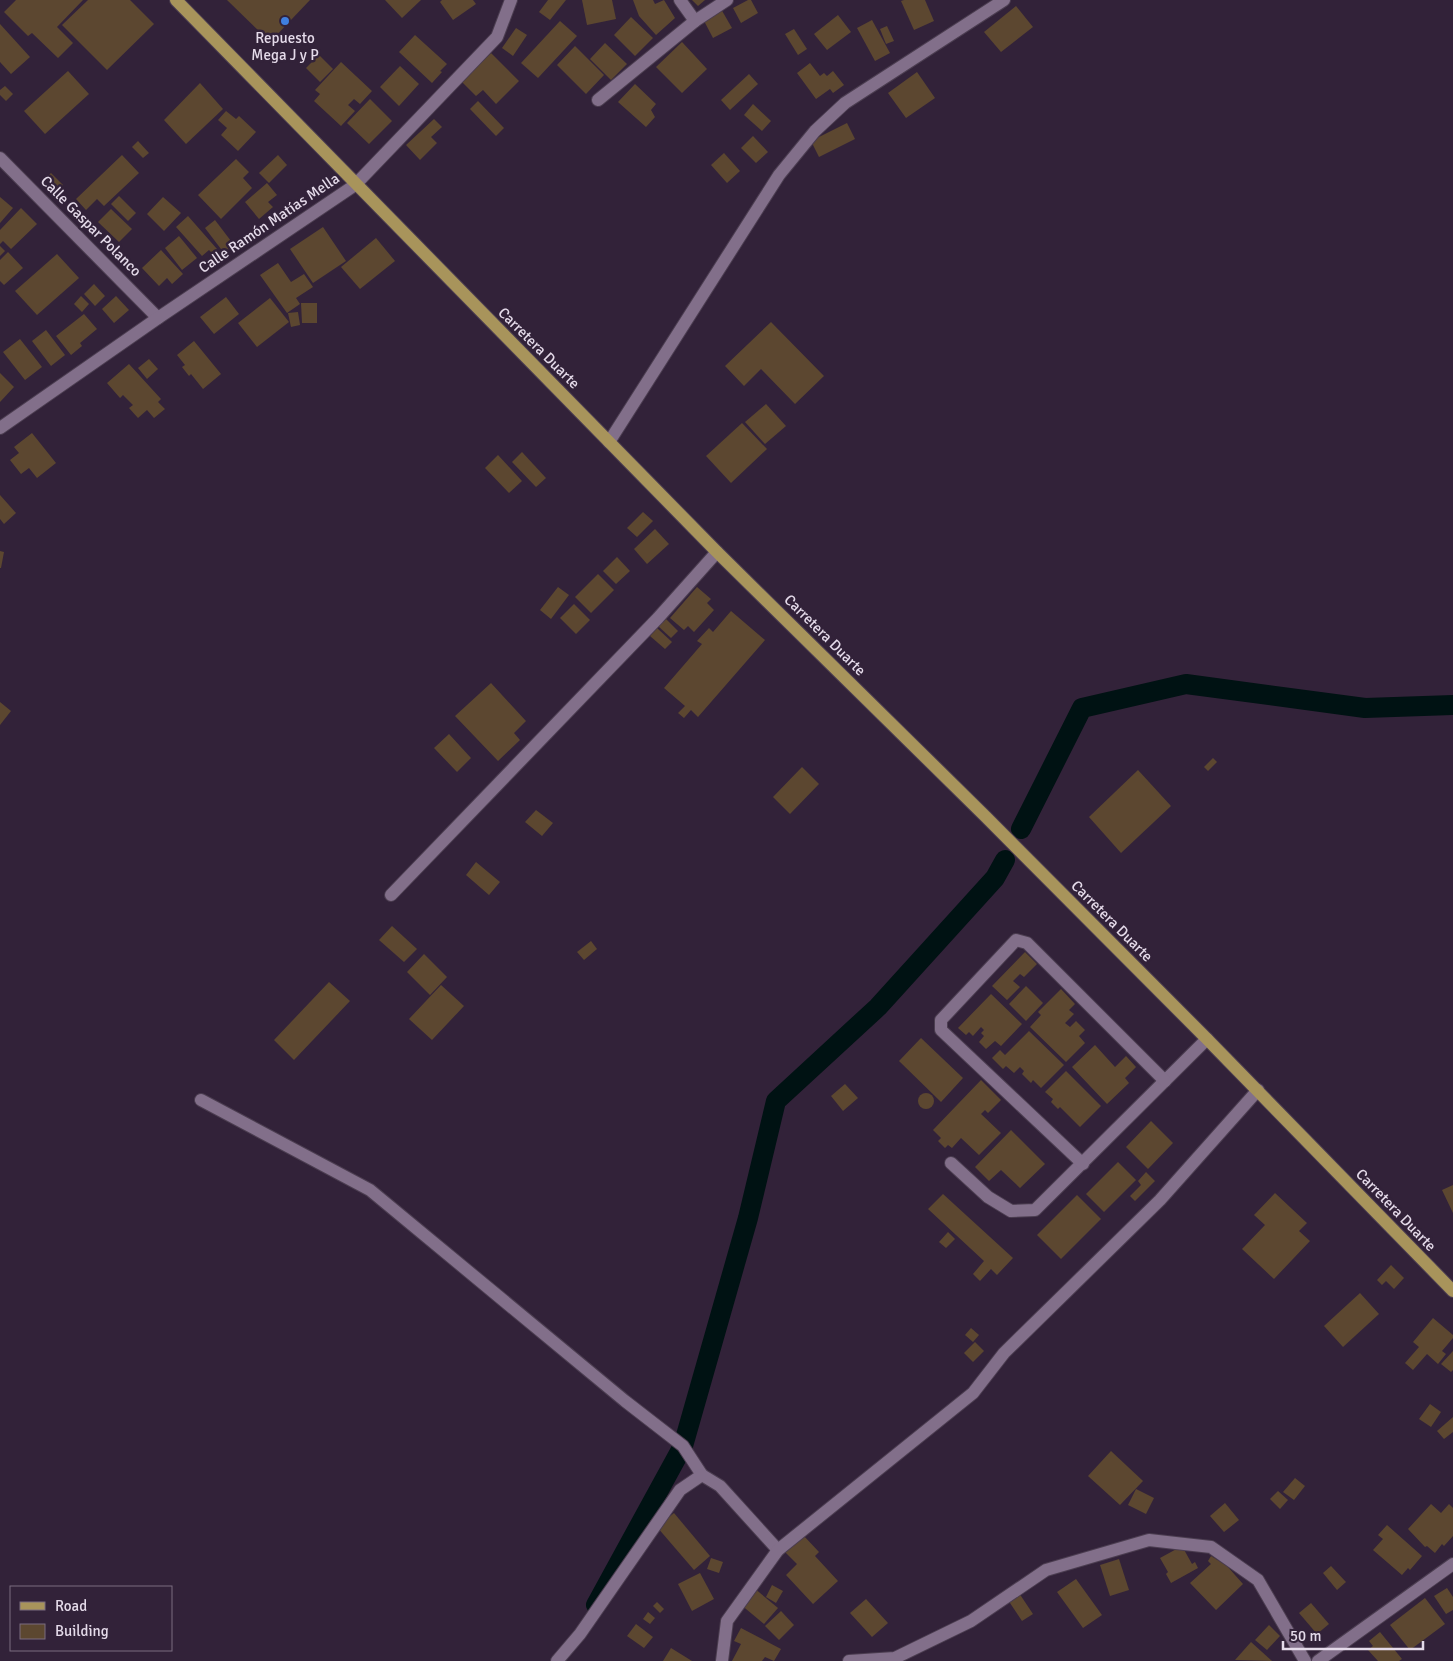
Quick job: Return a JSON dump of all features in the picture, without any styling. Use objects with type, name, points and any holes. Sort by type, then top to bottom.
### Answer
[{"type":"main road","name":"Carretera Duarte","points":[[176,0],[355,185],[717,552],[1207,1038],[1453,1291]]},
{"type":"street","name":"Calle Ramón Matías Mella","points":[[0,428],[158,318],[355,185],[497,37],[511,0]]},
{"type":"street","points":[[680,0],[695,21]]},
{"type":"street","points":[[598,100],[695,21],[728,0]]},
{"type":"street","points":[[609,442],[779,175],[815,131],[845,103],[1004,0]]},
{"type":"street","name":"Calle Gaspar Polanco","points":[[0,158],[158,318]]},
{"type":"street","points":[[391,895],[658,618],[717,552]]},
{"type":"street","points":[[1083,1164],[941,1030],[941,1020],[1016,940],[1026,943],[1165,1081]]},
{"type":"street","points":[[951,1163],[988,1197],[1011,1212],[1036,1210],[1207,1038]]},
{"type":"street","points":[[722,1661],[727,1621],[778,1550],[973,1393],[1004,1353],[1160,1200],[1258,1090]]},
{"type":"street","points":[[201,1100],[370,1190],[624,1402],[683,1446],[702,1474],[720,1486],[778,1550]]},
{"type":"street","points":[[557,1661],[580,1634],[680,1490],[702,1474]]},
{"type":"street","points":[[849,1661],[895,1658],[970,1621],[1046,1570],[1149,1540],[1210,1546],[1258,1580],[1305,1661]]},
{"type":"street","points":[[1318,1661],[1453,1564]]},
{"type":"building","points":[[16,0],[83,0],[57,27],[73,43],[58,58],[32,33],[28,36],[4,12]]},
{"type":"building","points":[[88,0],[130,0],[154,24],[107,70],[62,25]]},
{"type":"building","points":[[227,0],[310,0],[270,42]]},
{"type":"building","points":[[385,0],[421,0],[402,18]]},
{"type":"building","points":[[442,0],[473,0],[476,4],[453,20],[440,2]]},
{"type":"building","points":[[548,0],[566,0],[550,20],[539,12]]},
{"type":"building","points":[[582,0],[612,0],[616,19],[587,25]]},
{"type":"building","points":[[633,0],[653,0],[655,4],[664,0],[675,18],[656,35],[639,16]]},
{"type":"building","points":[[692,0],[705,0],[698,6]]},
{"type":"building","points":[[751,0],[758,13],[741,23],[733,8]]},
{"type":"building","points":[[925,0],[934,21],[914,30],[901,1]]},
{"type":"building","points":[[1016,6],[1033,27],[1001,52],[984,32]]},
{"type":"building","points":[[721,9],[732,28],[713,38],[703,19]]},
{"type":"building","points":[[838,15],[851,32],[827,50],[814,34]]},
{"type":"building","points":[[631,17],[653,38],[635,56],[614,35]]},
{"type":"building","points":[[872,20],[890,53],[875,61],[857,28]]},
{"type":"building","points":[[560,21],[577,36],[538,78],[521,63]]},
{"type":"building","points":[[0,24],[30,57],[11,74],[0,62]]},
{"type":"building","points":[[887,26],[894,41],[886,44],[880,29]]},
{"type":"building","points":[[516,28],[527,35],[513,56],[502,48]]},
{"type":"building","points":[[794,29],[807,49],[798,55],[785,34]]},
{"type":"building","points":[[415,35],[447,64],[432,83],[399,52]]},
{"type":"building","points":[[682,42],[707,69],[682,93],[656,67]]},
{"type":"building","points":[[605,43],[627,64],[611,80],[590,59]]},
{"type":"building","points":[[575,46],[604,75],[586,94],[557,65]]},
{"type":"building","points":[[491,53],[519,81],[496,104],[483,90],[476,96],[462,82]]},
{"type":"building","points":[[319,55],[333,69],[320,82],[306,68]]},
{"type":"building","points":[[341,62],[372,91],[360,104],[354,99],[348,105],[355,111],[341,126],[314,101],[320,94],[315,90]]},
{"type":"building","points":[[810,63],[820,76],[824,73],[827,76],[833,71],[844,85],[833,93],[830,89],[816,99],[797,73]]},
{"type":"building","points":[[400,66],[419,84],[399,106],[380,87]]},
{"type":"building","points":[[68,71],[89,94],[45,134],[24,111]]},
{"type":"building","points":[[917,72],[935,98],[906,118],[888,93]]},
{"type":"building","points":[[749,74],[758,84],[730,110],[721,100]]},
{"type":"building","points":[[200,83],[223,109],[186,144],[164,120]]},
{"type":"building","points":[[635,84],[656,104],[651,110],[655,117],[646,127],[618,102]]},
{"type":"building","points":[[5,86],[13,94],[6,101],[0,95],[0,90]]},
{"type":"building","points":[[370,99],[392,121],[369,144],[347,123]]},
{"type":"building","points":[[478,101],[504,128],[496,136],[470,109]]},
{"type":"building","points":[[753,104],[771,121],[762,131],[744,115]]},
{"type":"building","points":[[226,111],[236,119],[239,116],[256,132],[238,151],[221,135],[227,128],[218,120]]},
{"type":"building","points":[[434,119],[442,127],[431,137],[437,143],[420,160],[406,145]]},
{"type":"building","points":[[847,123],[855,139],[819,157],[811,141]]},
{"type":"building","points":[[753,136],[768,152],[756,163],[741,148]]},
{"type":"building","points":[[138,141],[149,153],[143,158],[132,147]]},
{"type":"building","points":[[724,153],[740,171],[727,183],[711,165]]},
{"type":"building","points":[[122,155],[139,173],[104,206],[97,199],[86,210],[76,199]]},
{"type":"building","points":[[278,155],[287,165],[269,183],[259,173]]},
{"type":"building","points":[[236,159],[249,172],[243,178],[252,188],[221,219],[198,195]]},
{"type":"building","points":[[51,173],[63,185],[56,191],[44,179]]},
{"type":"building","points":[[267,183],[277,195],[268,202],[273,207],[259,219],[245,202]]},
{"type":"building","points":[[119,196],[136,213],[128,221],[111,204]]},
{"type":"building","points":[[0,197],[13,208],[0,223]]},
{"type":"building","points":[[163,197],[181,213],[164,231],[147,214]]},
{"type":"building","points":[[21,208],[37,224],[11,249],[3,241],[0,244],[0,230]]},
{"type":"building","points":[[111,209],[132,229],[119,242],[98,222]]},
{"type":"building","points":[[188,216],[217,249],[212,253],[209,250],[202,256],[176,227]]},
{"type":"building","points":[[215,220],[234,245],[224,253],[205,228]]},
{"type":"building","points":[[323,227],[346,261],[313,283],[290,249]]},
{"type":"building","points":[[179,236],[197,258],[182,270],[165,248]]},
{"type":"building","points":[[376,238],[395,261],[360,289],[341,267]]},
{"type":"building","points":[[0,246],[5,251],[0,256]]},
{"type":"building","points":[[161,250],[183,274],[172,284],[167,278],[159,286],[142,268]]},
{"type":"building","points":[[8,252],[23,268],[4,285],[0,281],[0,260]]},
{"type":"building","points":[[57,254],[79,278],[37,315],[15,291]]},
{"type":"building","points":[[278,263],[291,282],[304,274],[313,287],[296,298],[300,304],[287,313],[260,275]]},
{"type":"building","points":[[94,284],[105,296],[95,306],[84,294]]},
{"type":"building","points":[[81,296],[89,304],[82,312],[74,304]]},
{"type":"building","points":[[116,296],[129,310],[114,323],[102,309]]},
{"type":"building","points":[[226,297],[239,314],[214,334],[200,317]]},
{"type":"building","points":[[270,298],[289,322],[257,347],[238,323]]},
{"type":"building","points":[[301,303],[317,303],[317,323],[302,323]]},
{"type":"building","points":[[298,312],[300,325],[291,327],[288,313]]},
{"type":"building","points":[[84,314],[97,329],[80,343],[82,346],[71,355],[56,336]]},
{"type":"building","points":[[771,322],[824,376],[795,404],[761,369],[744,386],[725,366]]},
{"type":"building","points":[[46,330],[65,355],[51,366],[32,341]]},
{"type":"building","points":[[20,339],[42,367],[25,380],[3,352]]},
{"type":"building","points":[[194,341],[221,374],[203,389],[191,374],[189,376],[182,367],[185,365],[177,355]]},
{"type":"building","points":[[149,359],[158,369],[147,379],[138,368]]},
{"type":"building","points":[[129,364],[161,399],[158,402],[165,409],[154,418],[147,410],[138,418],[129,408],[133,405],[123,395],[120,398],[107,383]]},
{"type":"building","points":[[0,373],[14,387],[0,402]]},
{"type":"building","points":[[766,404],[786,426],[765,444],[745,422]]},
{"type":"building","points":[[742,423],[767,449],[731,483],[706,456]]},
{"type":"building","points":[[32,433],[56,463],[37,478],[29,468],[21,474],[10,460],[19,453],[14,447]]},
{"type":"building","points":[[522,452],[546,478],[536,487],[512,462]]},
{"type":"building","points":[[498,455],[522,481],[509,493],[485,468]]},
{"type":"building","points":[[0,495],[16,513],[4,524],[0,519]]},
{"type":"building","points":[[643,512],[653,521],[637,537],[627,528]]},
{"type":"building","points":[[655,529],[669,544],[647,564],[634,549]]},
{"type":"building","points":[[0,551],[4,552],[1,568],[0,568]]},
{"type":"building","points":[[617,557],[630,571],[616,584],[603,571]]},
{"type":"building","points":[[598,574],[614,590],[591,613],[575,597]]},
{"type":"building","points":[[558,587],[569,595],[551,619],[540,610]]},
{"type":"building","points":[[697,587],[711,599],[707,603],[714,610],[694,632],[688,626],[684,630],[670,618]]},
{"type":"building","points":[[574,604],[590,620],[576,634],[560,618]]},
{"type":"building","points":[[731,611],[765,640],[698,717],[691,710],[684,718],[678,713],[685,706],[664,688],[702,644],[697,641],[709,628],[713,632]]},
{"type":"building","points":[[665,618],[678,631],[671,638],[658,626]]},
{"type":"building","points":[[657,628],[672,642],[665,649],[650,636]]},
{"type":"building","points":[[491,683],[526,721],[514,733],[520,740],[498,761],[455,716]]},
{"type":"building","points":[[0,702],[11,711],[0,725]]},
{"type":"building","points":[[449,734],[471,758],[457,772],[434,748]]},
{"type":"building","points":[[1213,758],[1217,762],[1208,771],[1204,767]]},
{"type":"building","points":[[802,767],[819,784],[790,814],[773,797]]},
{"type":"building","points":[[1138,770],[1171,806],[1121,853],[1089,817]]},
{"type":"building","points":[[536,810],[553,823],[542,836],[525,822]]},
{"type":"building","points":[[476,862],[500,882],[489,895],[466,875]]},
{"type":"building","points":[[392,926],[417,949],[404,962],[379,940]]},
{"type":"building","points":[[591,941],[597,949],[584,960],[577,952]]},
{"type":"building","points":[[1025,952],[1037,964],[1024,977],[1020,974],[1013,981],[1020,987],[1007,1000],[992,986]]},
{"type":"building","points":[[424,954],[447,977],[430,995],[407,972]]},
{"type":"building","points":[[329,982],[350,1001],[294,1060],[274,1040]]},
{"type":"building","points":[[441,985],[464,1006],[432,1040],[409,1019]]},
{"type":"building","points":[[1026,986],[1043,1003],[1026,1021],[1009,1004]]},
{"type":"building","points":[[1061,989],[1075,1004],[1069,1010],[1074,1014],[1065,1023],[1070,1027],[1076,1021],[1085,1030],[1079,1036],[1085,1043],[1066,1062],[1030,1027],[1041,1015],[1038,1012]]},
{"type":"building","points":[[991,994],[1022,1024],[1001,1046],[995,1041],[986,1049],[979,1042],[984,1036],[981,1033],[984,1030],[981,1027],[973,1036],[969,1032],[966,1035],[958,1028]]},
{"type":"building","points":[[1029,1031],[1064,1065],[1041,1088],[1033,1080],[1031,1083],[1022,1074],[1024,1071],[1020,1067],[1014,1073],[1006,1066],[1003,1069],[992,1058],[1000,1050],[1005,1055]]},
{"type":"building","points":[[921,1038],[963,1078],[941,1102],[899,1061]]},
{"type":"building","points":[[1095,1045],[1115,1067],[1126,1056],[1136,1067],[1125,1078],[1129,1083],[1107,1104],[1072,1067]]},
{"type":"building","points":[[1066,1071],[1101,1106],[1080,1127],[1060,1107],[1058,1109],[1051,1102],[1053,1099],[1045,1092]]},
{"type":"building","points":[[981,1080],[1001,1100],[988,1113],[985,1110],[981,1114],[1001,1133],[979,1155],[961,1138],[952,1148],[948,1145],[945,1148],[938,1141],[941,1138],[933,1130]]},
{"type":"building","points":[[845,1084],[858,1098],[843,1111],[831,1096]]},
{"type":"building","points":[[923,1093],[929,1093],[934,1098],[932,1107],[923,1109],[918,1104],[918,1098]]},
{"type":"building","points":[[1151,1121],[1173,1143],[1148,1169],[1126,1147]]},
{"type":"building","points":[[1011,1130],[1045,1164],[1020,1188],[1001,1170],[989,1181],[975,1167]]},
{"type":"building","points":[[1118,1162],[1136,1180],[1104,1212],[1086,1194]]},
{"type":"building","points":[[1146,1172],[1155,1181],[1135,1201],[1130,1196],[1141,1185],[1138,1181]]},
{"type":"building","points":[[1453,1185],[1453,1213],[1442,1190]]},
{"type":"building","points":[[1275,1193],[1307,1223],[1299,1231],[1310,1241],[1274,1279],[1242,1249],[1265,1225],[1254,1215]]},
{"type":"building","points":[[943,1194],[1013,1258],[997,1275],[991,1269],[980,1281],[973,1274],[984,1261],[928,1209]]},
{"type":"building","points":[[1077,1195],[1101,1219],[1061,1259],[1037,1235]]},
{"type":"building","points":[[948,1232],[955,1239],[946,1248],[939,1242]]},
{"type":"building","points":[[1391,1265],[1404,1278],[1394,1289],[1386,1281],[1382,1285],[1377,1280]]},
{"type":"building","points":[[1360,1293],[1379,1314],[1343,1347],[1324,1326]]},
{"type":"building","points":[[1433,1318],[1453,1335],[1453,1338],[1442,1351],[1446,1354],[1438,1364],[1427,1354],[1413,1370],[1405,1363],[1419,1347],[1413,1342]]},
{"type":"building","points":[[971,1328],[979,1335],[973,1342],[965,1335]]},
{"type":"building","points":[[975,1342],[984,1351],[973,1362],[964,1353]]},
{"type":"building","points":[[1453,1351],[1453,1370],[1451,1372],[1441,1364]]},
{"type":"building","points":[[1430,1404],[1441,1412],[1431,1427],[1419,1419]]},
{"type":"building","points":[[1453,1417],[1453,1432],[1444,1439],[1437,1431]]},
{"type":"building","points":[[1111,1451],[1143,1481],[1120,1505],[1088,1476]]},
{"type":"building","points":[[1295,1478],[1305,1486],[1294,1500],[1283,1492]]},
{"type":"building","points":[[1136,1489],[1154,1498],[1146,1514],[1128,1505]]},
{"type":"building","points":[[1278,1491],[1288,1500],[1280,1509],[1270,1499]]},
{"type":"building","points":[[1225,1503],[1239,1520],[1224,1532],[1210,1516]]},
{"type":"building","points":[[1431,1504],[1441,1513],[1449,1504],[1453,1508],[1453,1536],[1444,1546],[1442,1544],[1435,1553],[1427,1546],[1425,1547],[1408,1529]]},
{"type":"building","points":[[674,1513],[710,1556],[694,1570],[657,1527]]},
{"type":"building","points":[[1387,1525],[1422,1556],[1410,1570],[1408,1568],[1402,1575],[1373,1550],[1383,1539],[1378,1535]]},
{"type":"building","points":[[803,1535],[819,1552],[815,1556],[838,1581],[813,1604],[786,1575],[797,1564],[785,1552]]},
{"type":"building","points":[[1182,1546],[1192,1564],[1195,1562],[1198,1568],[1171,1583],[1166,1574],[1168,1572],[1160,1558]]},
{"type":"building","points":[[1211,1556],[1227,1566],[1243,1584],[1216,1610],[1190,1583],[1211,1564],[1208,1561]]},
{"type":"building","points":[[711,1558],[723,1562],[719,1573],[707,1569]]},
{"type":"building","points":[[1119,1559],[1129,1590],[1110,1596],[1100,1565]]},
{"type":"building","points":[[1331,1566],[1346,1582],[1337,1590],[1323,1573]]},
{"type":"building","points":[[700,1573],[714,1599],[692,1611],[678,1584]]},
{"type":"building","points":[[1076,1579],[1102,1615],[1083,1628],[1057,1592]]},
{"type":"building","points":[[772,1585],[783,1591],[776,1603],[766,1597]]},
{"type":"building","points":[[754,1588],[778,1608],[764,1624],[740,1604]]},
{"type":"building","points":[[1447,1588],[1453,1597],[1453,1610],[1446,1614],[1434,1596]]},
{"type":"building","points":[[1019,1593],[1033,1614],[1022,1621],[1008,1600]]},
{"type":"building","points":[[1425,1598],[1445,1624],[1410,1650],[1390,1625]]},
{"type":"building","points":[[866,1599],[888,1623],[872,1637],[850,1613]]},
{"type":"building","points":[[657,1602],[664,1609],[660,1613],[653,1606]]},
{"type":"building","points":[[1311,1603],[1329,1624],[1317,1634],[1299,1613]]},
{"type":"building","points":[[781,1611],[794,1625],[779,1640],[765,1626]]},
{"type":"building","points":[[648,1612],[655,1618],[650,1624],[643,1619]]},
{"type":"building","points":[[636,1624],[653,1637],[644,1648],[627,1636]]},
{"type":"building","points":[[1269,1625],[1280,1636],[1267,1650],[1255,1640]]},
{"type":"building","points":[[741,1628],[781,1649],[774,1661],[765,1657],[762,1661],[732,1661],[741,1644],[734,1641]]},
{"type":"building","points":[[1380,1632],[1402,1659],[1399,1661],[1378,1661],[1368,1650],[1373,1646],[1369,1641]]},
{"type":"building","points":[[1251,1642],[1272,1661],[1235,1660]]},
{"type":"building","points":[[671,1648],[692,1661],[663,1661]]},
{"type":"waterway","points":[[1021,829],[1082,708],[1186,684],[1365,708],[1453,705]]},
{"type":"waterway","points":[[596,1605],[683,1446],[748,1218],[776,1101],[878,1007],[995,878],[1005,860]]},
{"type":"place","name":"Repuesto Mega J y P","points":[[285,21]]}]
